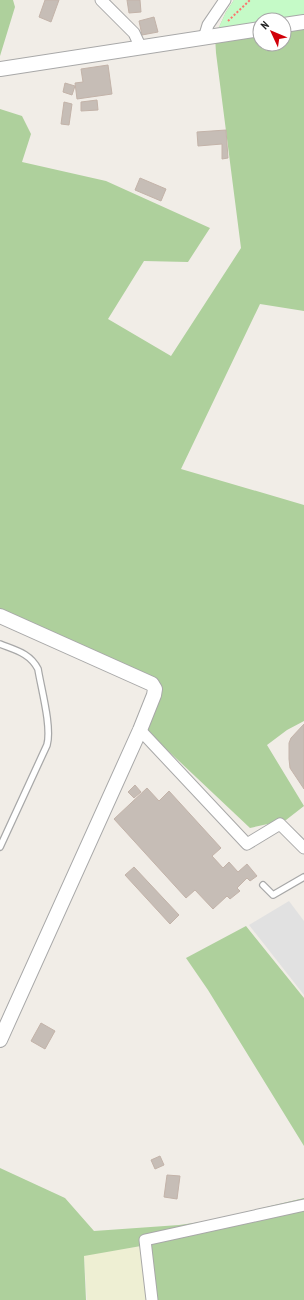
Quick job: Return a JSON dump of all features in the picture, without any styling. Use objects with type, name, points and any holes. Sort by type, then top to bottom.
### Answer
[{"type":"street","points":[[101,0],[134,33],[141,48]]},
{"type":"street","points":[[204,38],[208,25],[226,0]]},
{"type":"street","points":[[292,24],[304,22]]},
{"type":"street","points":[[0,69],[252,30]]},
{"type":"street","points":[[0,616],[152,684],[155,689],[140,730],[0,1040]]},
{"type":"street","points":[[140,730],[247,844],[280,824],[304,848]]},
{"type":"street","points":[[152,1300],[145,1240],[304,1206]]},
{"type":"lane","points":[[0,644],[27,656],[35,663],[39,676],[49,737],[47,745],[0,847]]},
{"type":"lane","points":[[263,885],[272,895],[304,877]]},
{"type":"path","points":[[220,36],[229,20],[250,0]]},
{"type":"green space","points":[[0,0],[13,0],[15,7],[0,56]]},
{"type":"green space","points":[[234,0],[304,0],[304,311],[260,304],[181,469],[304,505],[304,721],[287,730],[267,745],[304,806],[286,820],[250,828],[144,728],[160,686],[0,612],[0,109],[22,116],[31,134],[22,162],[106,181],[210,228],[188,262],[144,261],[108,319],[171,356],[241,248],[215,36],[226,12]]},
{"type":"green space","points":[[234,0],[304,0],[304,22],[292,21],[292,12],[252,12],[252,30],[215,36],[226,12]]},
{"type":"green space","points":[[246,926],[304,998],[304,1146],[208,990],[186,958]]},
{"type":"green space","points":[[0,1168],[65,1198],[94,1231],[179,1225],[208,1221],[304,1198],[304,1300],[154,1300],[141,1246],[84,1256],[86,1300],[0,1300]]},
{"type":"green space","points":[[142,1246],[148,1300],[87,1300],[84,1255]]},
{"type":"shaded area","points":[[289,901],[304,921],[304,995],[249,925]]},
{"type":"building","points":[[45,0],[59,0],[51,22],[39,17]]},
{"type":"building","points":[[127,0],[140,0],[141,12],[129,13]]},
{"type":"building","points":[[154,17],[158,32],[142,35],[139,21]]},
{"type":"building","points":[[108,65],[112,94],[77,99],[75,83],[83,82],[81,69]]},
{"type":"building","points":[[65,83],[75,86],[72,95],[63,92]]},
{"type":"building","points":[[97,100],[98,110],[81,111],[81,102]]},
{"type":"building","points":[[64,102],[72,104],[69,125],[61,124]]},
{"type":"building","points":[[226,130],[228,158],[222,159],[222,144],[198,146],[197,132]]},
{"type":"building","points":[[140,178],[166,189],[161,201],[135,190]]},
{"type":"building","points":[[304,724],[304,789],[290,768],[289,743],[291,738]]},
{"type":"building","points":[[135,785],[141,792],[134,798],[128,792]]},
{"type":"building","points":[[147,788],[159,801],[169,791],[221,848],[212,856],[223,868],[229,862],[238,872],[247,864],[257,876],[250,881],[247,878],[237,888],[240,891],[230,899],[227,896],[213,909],[195,890],[186,898],[114,819]]},
{"type":"building","points":[[134,867],[179,915],[170,924],[125,875]]},
{"type":"building","points":[[41,1023],[55,1031],[45,1049],[31,1041]]},
{"type":"building","points":[[160,1156],[164,1165],[155,1169],[151,1160]]},
{"type":"building","points":[[167,1175],[180,1176],[177,1199],[164,1197]]}]
